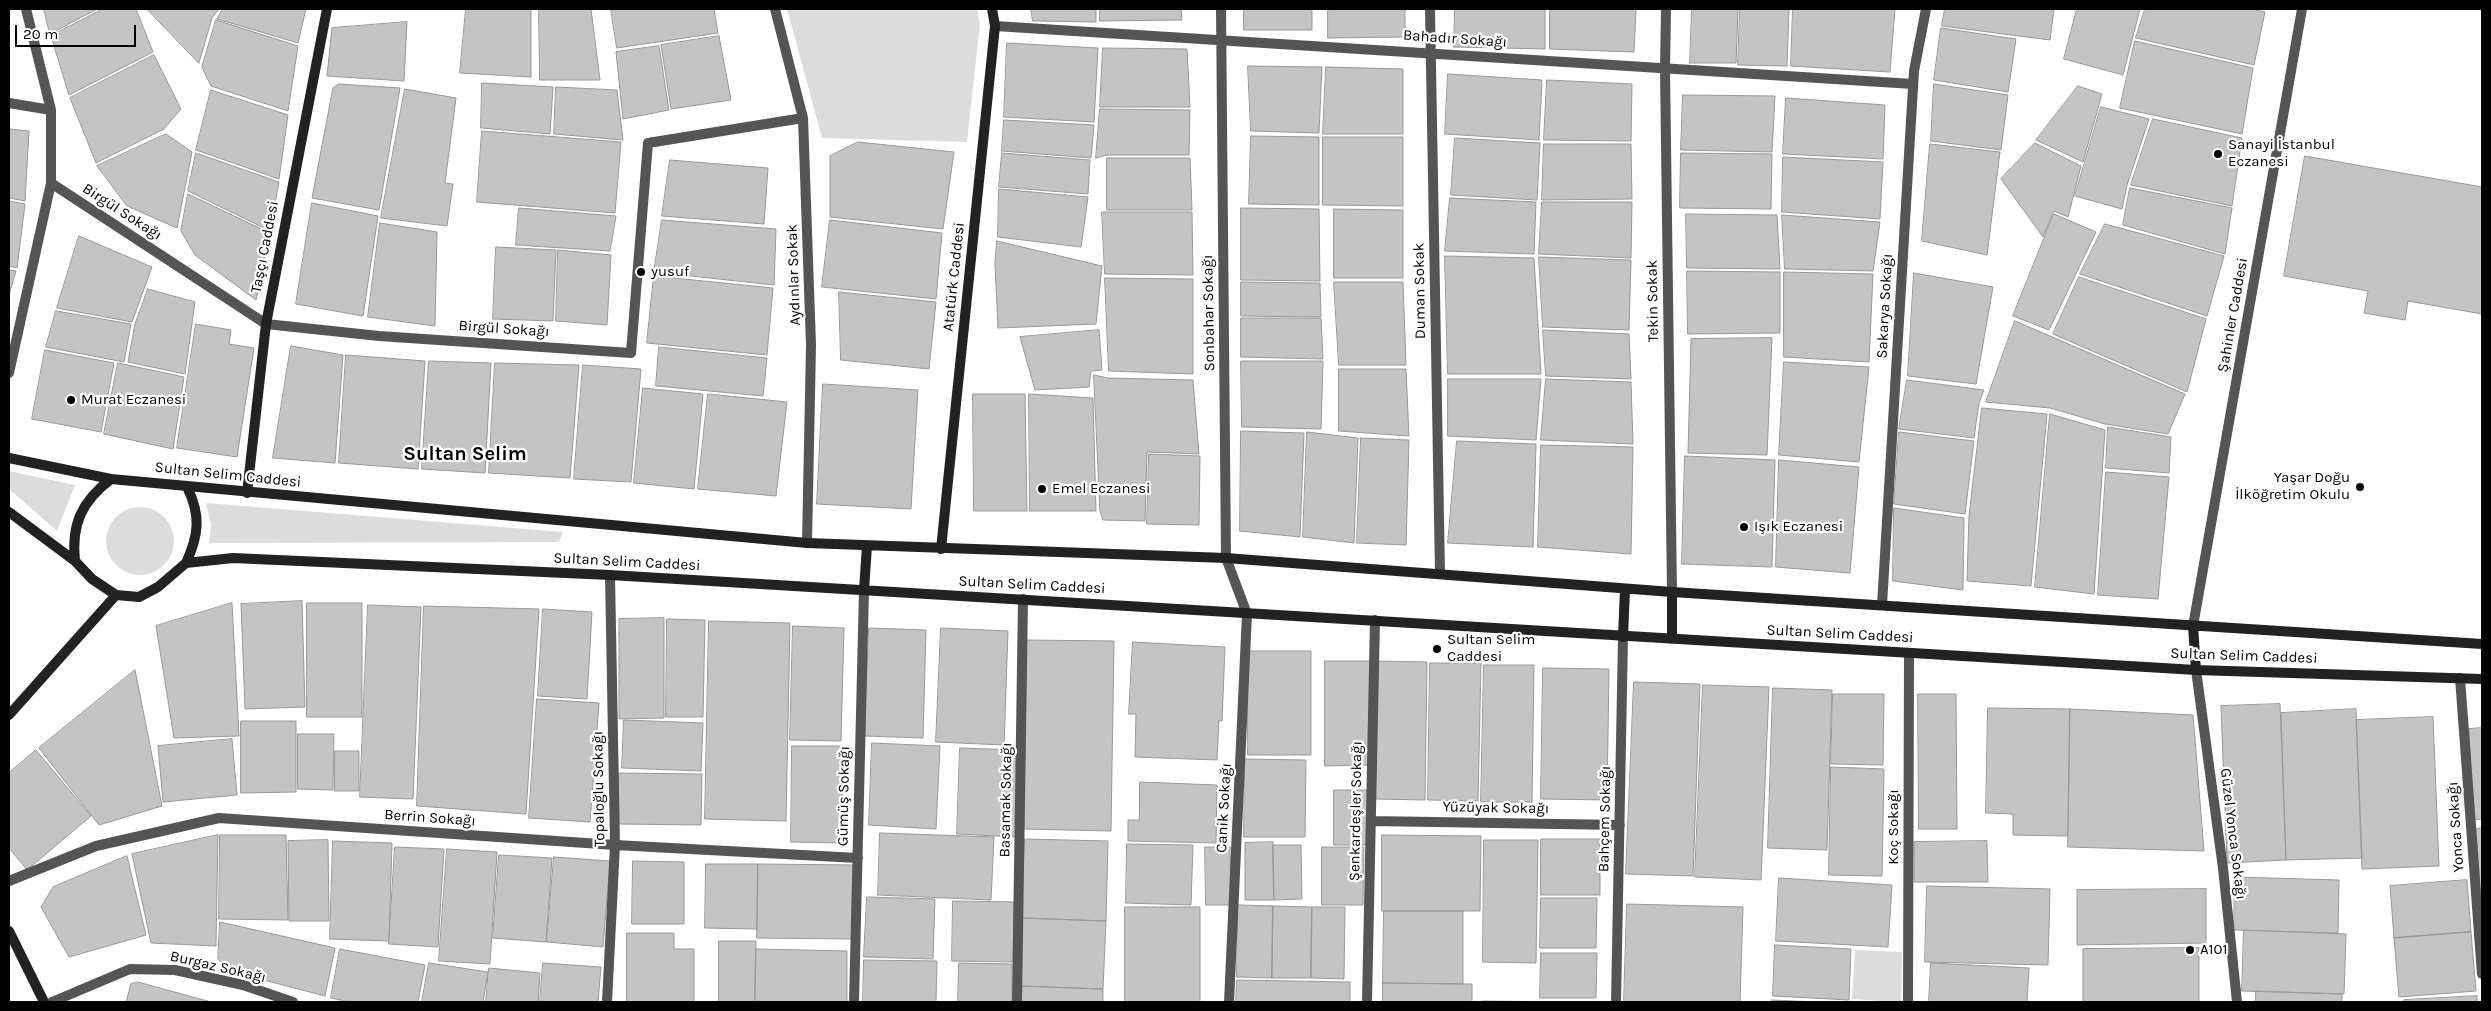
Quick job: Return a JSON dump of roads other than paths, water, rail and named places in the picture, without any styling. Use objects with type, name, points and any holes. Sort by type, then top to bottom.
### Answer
[{"type":"main road","name":"Taşçı Caddesi","points":[[247,493],[266,324],[327,9]]},
{"type":"main road","name":"Atatürk Caddesi","points":[[941,549],[995,26],[992,9]]},
{"type":"main road","name":"Sultan Selim Caddesi","points":[[9,458],[111,479],[807,543],[1226,558],[1672,592],[2482,644]]},
{"type":"main road","points":[[75,561],[73,545],[77,521],[83,507],[96,490],[111,479]]},
{"type":"main road","points":[[9,512],[75,561],[92,579],[116,595],[139,597],[158,586],[186,563],[194,545],[197,522],[196,504],[187,487]]},
{"type":"main road","points":[[864,590],[867,546]]},
{"type":"main road","name":"Sultan Selim Caddesi","points":[[186,563],[233,558],[610,575],[2196,670],[2482,679]]},
{"type":"main road","points":[[1623,637],[1625,588]]},
{"type":"main road","points":[[1672,592],[1672,639]]},
{"type":"main road","points":[[9,715],[116,595]]},
{"type":"main road","points":[[2193,626],[2196,670]]},
{"type":"main road","points":[[9,931],[44,1002]]},
{"type":"street","points":[[9,373],[51,183],[51,110],[26,9]]},
{"type":"street","name":"Aydınlar Sokak","points":[[775,9],[803,118],[811,344],[807,543]]},
{"type":"street","name":"Sonbahar Sokağı","points":[[1221,9],[1226,558],[1247,614]]},
{"type":"street","name":"Duman Sokak","points":[[1430,9],[1440,573]]},
{"type":"street","name":"Tekin Sokak","points":[[1666,9],[1665,69],[1672,592]]},
{"type":"street","name":"Sakarya Sokağı","points":[[1882,605],[1913,84],[1926,9]]},
{"type":"street","name":"Şahinler Caddesi","points":[[2193,626],[2302,9]]},
{"type":"street","name":"Bahadır Sokağı","points":[[995,26],[1913,84]]},
{"type":"street","points":[[9,103],[51,110]]},
{"type":"street","name":"Birgül Sokağı","points":[[51,183],[266,324],[379,336],[631,353],[648,143],[803,118]]},
{"type":"street","name":"Topaloğlu Sokağı","points":[[607,1002],[615,845],[610,575]]},
{"type":"street","name":"Gümüş Sokağı","points":[[854,1002],[864,590]]},
{"type":"street","name":"Basamak Sokağı","points":[[1016,1002],[1019,941],[1023,599]]},
{"type":"street","name":"Canik Sokağı","points":[[1229,1002],[1247,614]]},
{"type":"street","name":"Şenkardeşler Sokağı","points":[[1368,1002],[1375,620]]},
{"type":"street","name":"Bahçem Sokağı","points":[[1616,1002],[1623,637]]},
{"type":"street","name":"Koç Sokağı","points":[[1908,1002],[1909,653]]},
{"type":"street","name":"Güzel Yonca Sokağı","points":[[2196,670],[2223,868],[2237,1002]]},
{"type":"street","name":"Yonca Sokağı","points":[[2460,678],[2482,974]]},
{"type":"street","name":"Berrin Sokağı","points":[[9,881],[96,846],[219,818],[615,845],[858,858]]},
{"type":"street","name":"Yüzüyak Sokağı","points":[[1371,821],[1620,825]]},
{"type":"street","name":"Burgaz Sokağı","points":[[52,1002],[130,970],[175,970],[242,985],[293,1002]]},
{"type":"place","name":"Sanayi İstanbul Eczanesi","points":[[2218,154]]},
{"type":"place","name":"yusuf","points":[[641,272]]},
{"type":"place","name":"Murat Eczanesi","points":[[71,400]]},
{"type":"place","name":"Yaşar Doğu İlköğretim Okulu","points":[[2360,487]]},
{"type":"place","name":"Emel Eczanesi","points":[[1042,489]]},
{"type":"place","name":"Işık Eczanesi","points":[[1744,527]]},
{"type":"place","name":"Sultan Selim Caddesi","points":[[1437,649]]},
{"type":"place","name":"A101","points":[[2190,950]]},
{"type":"district","name":"Sultan Selim","points":[[465,454]]}]
